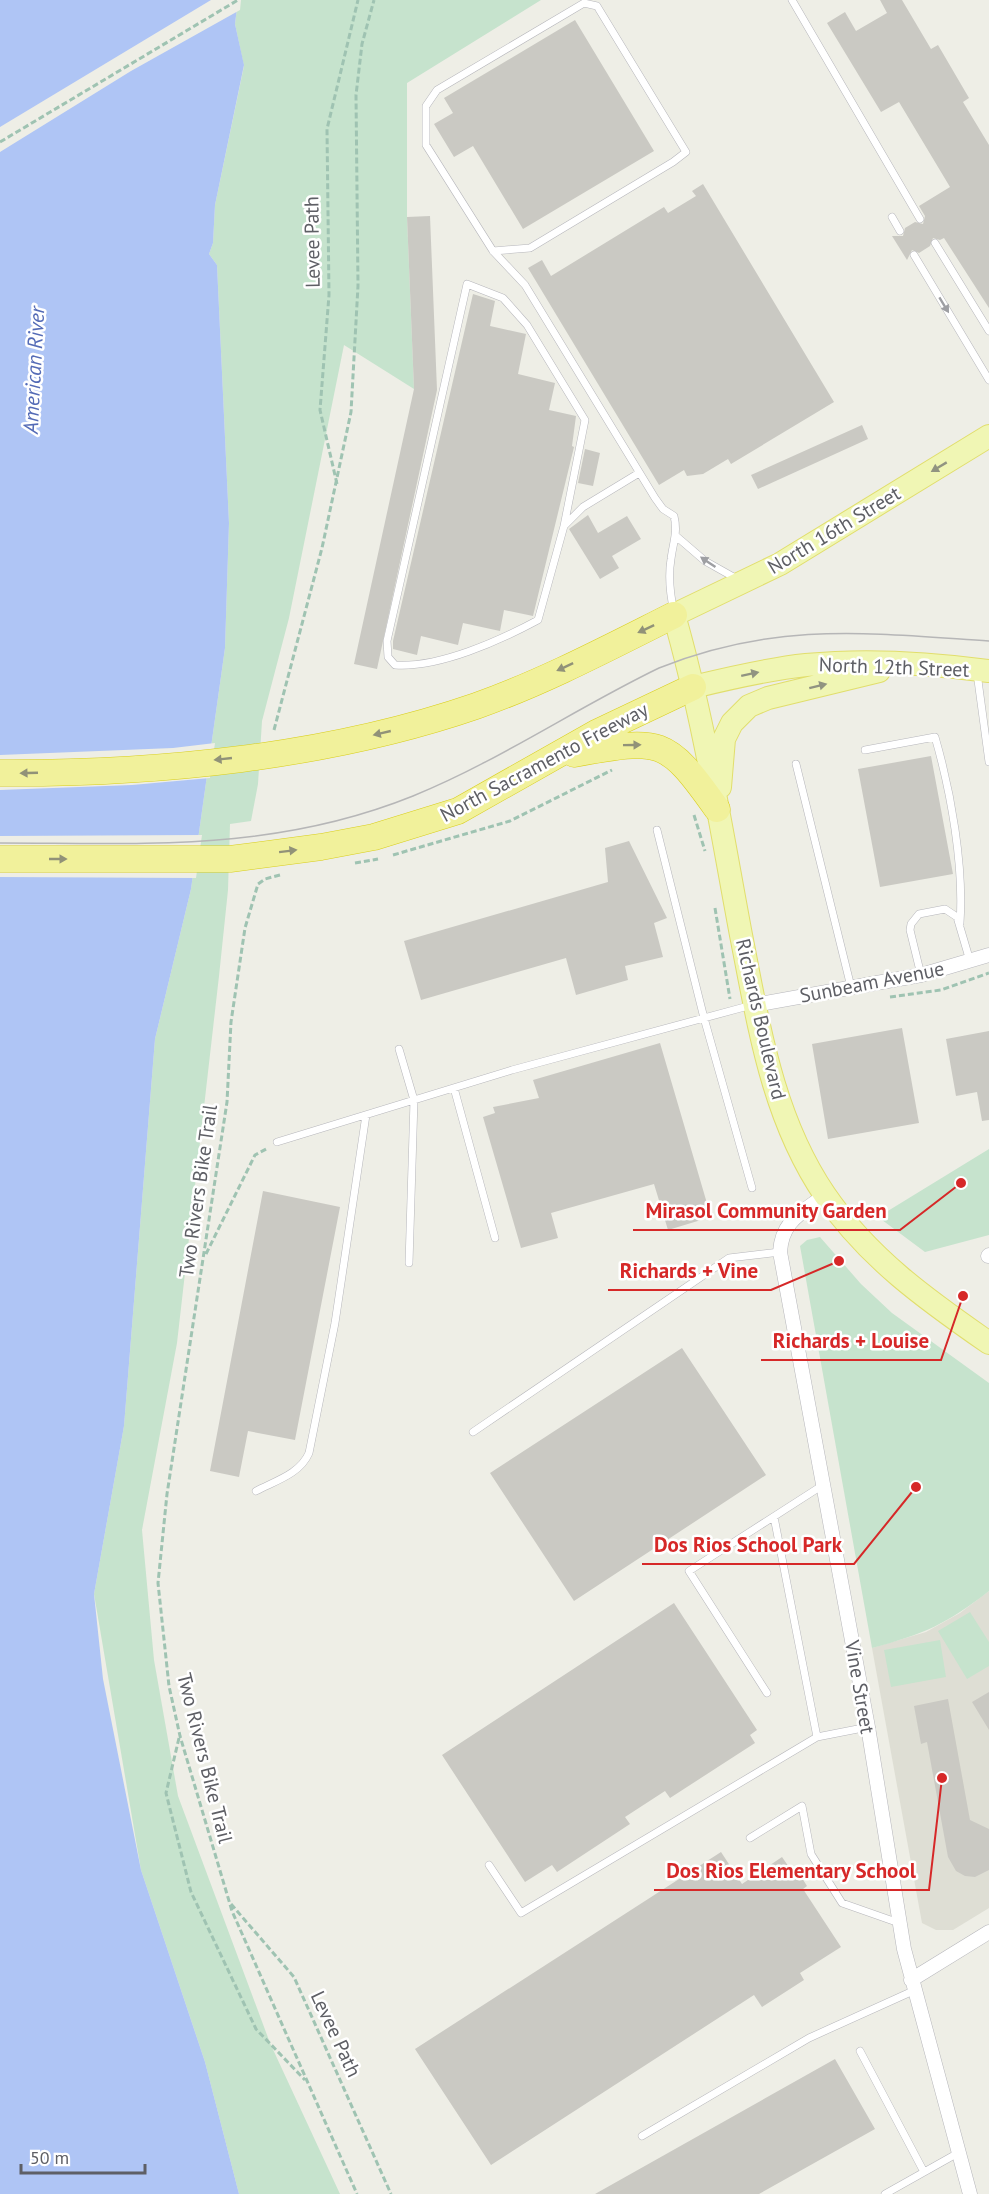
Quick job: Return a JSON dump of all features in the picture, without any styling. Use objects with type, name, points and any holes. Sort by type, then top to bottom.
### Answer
[{"type":"highway","points":[[0,773],[142,767],[278,742],[408,727],[478,705],[674,615]]},
{"type":"highway","name":"North Sacramento Freeway","points":[[0,859],[230,859],[349,842],[430,821],[458,811],[666,698],[693,687]]},
{"type":"highway","points":[[554,758],[628,744],[649,745],[675,756],[686,766],[717,809]]},
{"type":"main road","name":"North 16th Street","points":[[674,615],[804,550],[989,436]]},
{"type":"main road","name":"Richards Boulevard","points":[[674,615],[693,687],[754,1005],[777,1098],[802,1157],[825,1195],[878,1258],[914,1290],[989,1343]]},
{"type":"main road","name":"North 12th Street","points":[[693,687],[805,665],[904,664],[983,670]]},
{"type":"main road","points":[[717,809],[724,739],[732,723],[743,711],[756,702],[904,664]]},
{"type":"street","name":"Sunbeam Avenue","points":[[754,1005],[921,975],[989,955]]},
{"type":"street","name":"Vine Street","points":[[825,1195],[792,1220],[781,1234],[780,1252],[868,1727],[899,1923],[912,1986],[970,2194]]},
{"type":"street","points":[[912,1986],[989,1932]]},
{"type":"lane","points":[[792,0],[920,219]]},
{"type":"lane","points":[[493,251],[530,248],[674,162],[686,152],[597,6],[584,3],[437,90],[426,106],[426,145],[493,251],[525,285],[663,509],[674,516],[676,536],[671,557],[669,586],[674,615]]},
{"type":"lane","points":[[892,217],[900,231]]},
{"type":"lane","points":[[935,243],[989,331]]},
{"type":"lane","points":[[914,255],[989,380]]},
{"type":"lane","points":[[564,526],[585,420],[528,325],[503,298],[467,284],[387,641],[388,657],[395,665],[416,667],[504,638],[538,620],[564,526],[583,507],[639,473]]},
{"type":"lane","points":[[676,536],[705,561],[743,582]]},
{"type":"lane","points":[[983,670],[989,762]]},
{"type":"lane","points":[[865,750],[935,737],[942,762],[963,889],[960,923]]},
{"type":"lane","points":[[796,764],[851,987]]},
{"type":"lane","points":[[657,830],[704,1018],[752,1188]]},
{"type":"lane","points":[[921,975],[910,930],[914,918],[919,914],[945,909],[957,917],[970,961]]},
{"type":"lane","points":[[277,1142],[454,1088],[754,1005]]},
{"type":"lane","points":[[399,1049],[414,1100],[409,1263]]},
{"type":"lane","points":[[454,1088],[495,1238]]},
{"type":"lane","points":[[256,1491],[295,1471],[305,1464],[309,1454],[335,1323],[366,1115]]},
{"type":"lane","points":[[473,1432],[729,1258],[780,1252]]},
{"type":"lane","points":[[767,1693],[689,1571],[823,1485]]},
{"type":"lane","points":[[774,1516],[817,1737]]},
{"type":"lane","points":[[489,1865],[521,1913],[817,1737],[868,1727]]},
{"type":"lane","points":[[750,1838],[802,1806],[811,1854],[842,1903],[899,1923]]},
{"type":"lane","points":[[642,2136],[809,2038],[912,1986]]},
{"type":"lane","points":[[860,2051],[924,2172]]},
{"type":"lane","points":[[885,2194],[958,2153]]},
{"type":"path","points":[[0,142],[238,0]]},
{"type":"path","name":"Levee Path","points":[[337,485],[320,410],[329,295],[327,129],[358,0]]},
{"type":"path","name":"Levee Path","points":[[278,742],[337,485],[351,412],[357,328],[356,95],[362,44],[374,0]]},
{"type":"path","points":[[345,864],[367,862],[510,821],[616,768]]},
{"type":"path","points":[[692,806],[706,856]]},
{"type":"path","name":"Two Rivers Bike Trail","points":[[288,873],[264,879],[258,884],[245,928],[231,1022],[227,1102],[167,1494],[158,1583],[169,1686],[180,1736],[229,1902],[357,2194]]},
{"type":"path","points":[[713,900],[732,1011]]},
{"type":"path","points":[[204,1259],[255,1155],[277,1142]]},
{"type":"path","points":[[180,1736],[166,1794],[191,1892],[256,2029],[308,2083]]},
{"type":"path","name":"Levee Path","points":[[229,1902],[294,1977],[391,2194]]},
{"type":"shaded area","points":[[989,1591],[989,1908],[953,1930],[936,1930],[922,1923],[872,1648],[926,1632],[960,1613]]},
{"type":"green space","points":[[238,0],[541,0],[407,83],[407,217],[414,389],[344,345],[289,618],[262,721],[258,784],[251,821],[230,824],[228,890],[177,1343],[142,1530],[154,1660],[178,1796],[270,2043],[340,2194],[239,2194],[205,2062],[141,1870],[94,1594],[124,1426],[155,1039],[191,889],[225,648],[229,523],[217,265],[209,254],[213,243],[215,205],[244,66],[235,24]]},
{"type":"green space","points":[[989,1149],[989,1235],[925,1252],[878,1217]]},
{"type":"green space","points":[[820,1237],[861,1284],[892,1313],[989,1383],[989,1591],[934,1627],[872,1648],[800,1246],[807,1240]]},
{"type":"green space","points":[[970,1612],[989,1642],[989,1666],[967,1679],[938,1631]]},
{"type":"green space","points":[[940,1640],[946,1677],[891,1687],[884,1650]]},
{"type":"water","name":"American River","points":[[0,0],[238,0],[235,24],[244,65],[215,205],[213,243],[209,254],[217,265],[229,523],[225,648],[191,889],[155,1039],[124,1426],[94,1594],[103,1679],[141,1870],[205,2062],[239,2194],[0,2194]]},
{"type":"pier","points":[[211,0],[241,0],[240,10],[131,71],[0,152],[0,127]]},
{"type":"pier","points":[[215,743],[210,778],[132,785],[0,790],[0,755],[173,748]]},
{"type":"pier","points":[[202,835],[196,878],[0,877],[0,836]]},
{"type":"building","points":[[880,0],[902,0],[931,49],[938,45],[969,98],[963,102],[989,145],[989,308],[944,238],[940,240],[933,238],[930,246],[919,253],[912,250],[907,260],[892,236],[903,236],[905,228],[915,222],[923,224],[925,216],[919,206],[950,187],[899,102],[881,112],[827,23],[845,12],[856,31],[887,13]]},
{"type":"building","points":[[575,20],[654,151],[523,229],[473,146],[454,157],[434,124],[453,113],[444,98]]},
{"type":"building","points":[[703,184],[834,402],[731,464],[728,459],[703,474],[687,476],[684,470],[659,485],[528,268],[542,260],[551,276],[664,207],[668,213],[696,196],[692,191]]},
{"type":"building","points":[[430,216],[437,390],[377,669],[354,664],[414,389],[407,217]]},
{"type":"building","points":[[473,294],[495,301],[490,326],[526,334],[518,374],[555,383],[549,410],[576,416],[572,446],[574,447],[533,616],[504,610],[500,631],[463,623],[458,645],[421,636],[417,655],[393,649],[393,641]]},
{"type":"building","points":[[862,425],[868,439],[758,489],[751,475]]},
{"type":"building","points":[[585,449],[600,453],[593,486],[578,483]]},
{"type":"building","points":[[588,515],[598,533],[627,516],[641,539],[612,556],[619,568],[600,579],[569,529]]},
{"type":"building","points":[[931,756],[953,874],[880,887],[858,769]]},
{"type":"building","points":[[629,841],[667,918],[654,923],[663,957],[625,966],[628,980],[576,995],[566,958],[421,1000],[404,941],[608,882],[605,848]]},
{"type":"building","points":[[902,1028],[919,1123],[828,1139],[812,1044]]},
{"type":"building","points":[[989,1031],[989,1120],[982,1121],[977,1092],[956,1096],[946,1039]]},
{"type":"building","points":[[660,1043],[711,1217],[668,1230],[654,1184],[551,1213],[558,1238],[521,1248],[483,1117],[495,1113],[493,1107],[539,1098],[533,1080]]},
{"type":"building","points":[[263,1191],[340,1207],[295,1440],[248,1431],[239,1477],[210,1471]]},
{"type":"building","points":[[682,1348],[766,1475],[574,1601],[490,1473]]},
{"type":"building","points":[[674,1603],[757,1730],[750,1735],[755,1743],[670,1798],[665,1791],[625,1817],[630,1824],[557,1872],[552,1865],[525,1882],[442,1755]]},
{"type":"building","points":[[989,1692],[989,1730],[972,1702]]},
{"type":"building","points":[[948,1699],[970,1820],[989,1829],[989,1870],[975,1877],[965,1876],[956,1871],[948,1857],[927,1742],[921,1744],[914,1706]]},
{"type":"building","points":[[721,1852],[742,1884],[782,1857],[791,1870],[795,1867],[807,1886],[803,1889],[841,1947],[800,1973],[804,1980],[762,2007],[754,1995],[491,2165],[415,2049]]},
{"type":"building","points":[[835,2059],[875,2129],[759,2194],[595,2194]]},
{"type":"tram line","points":[[0,843],[107,844],[209,840],[310,827],[361,814],[413,796],[476,767],[659,668],[702,653],[743,643],[822,634],[903,635],[989,641]]},
{"type":"place","name":"Mirasol Community Garden","points":[[961,1183]]},
{"type":"place","name":"Richards + Vine","points":[[839,1261]]},
{"type":"place","name":"Richards + Louise","points":[[963,1296]]},
{"type":"place","name":"Dos Rios School Park","points":[[916,1487]]},
{"type":"place","name":"Dos Rios Elementary School","points":[[942,1778]]}]
